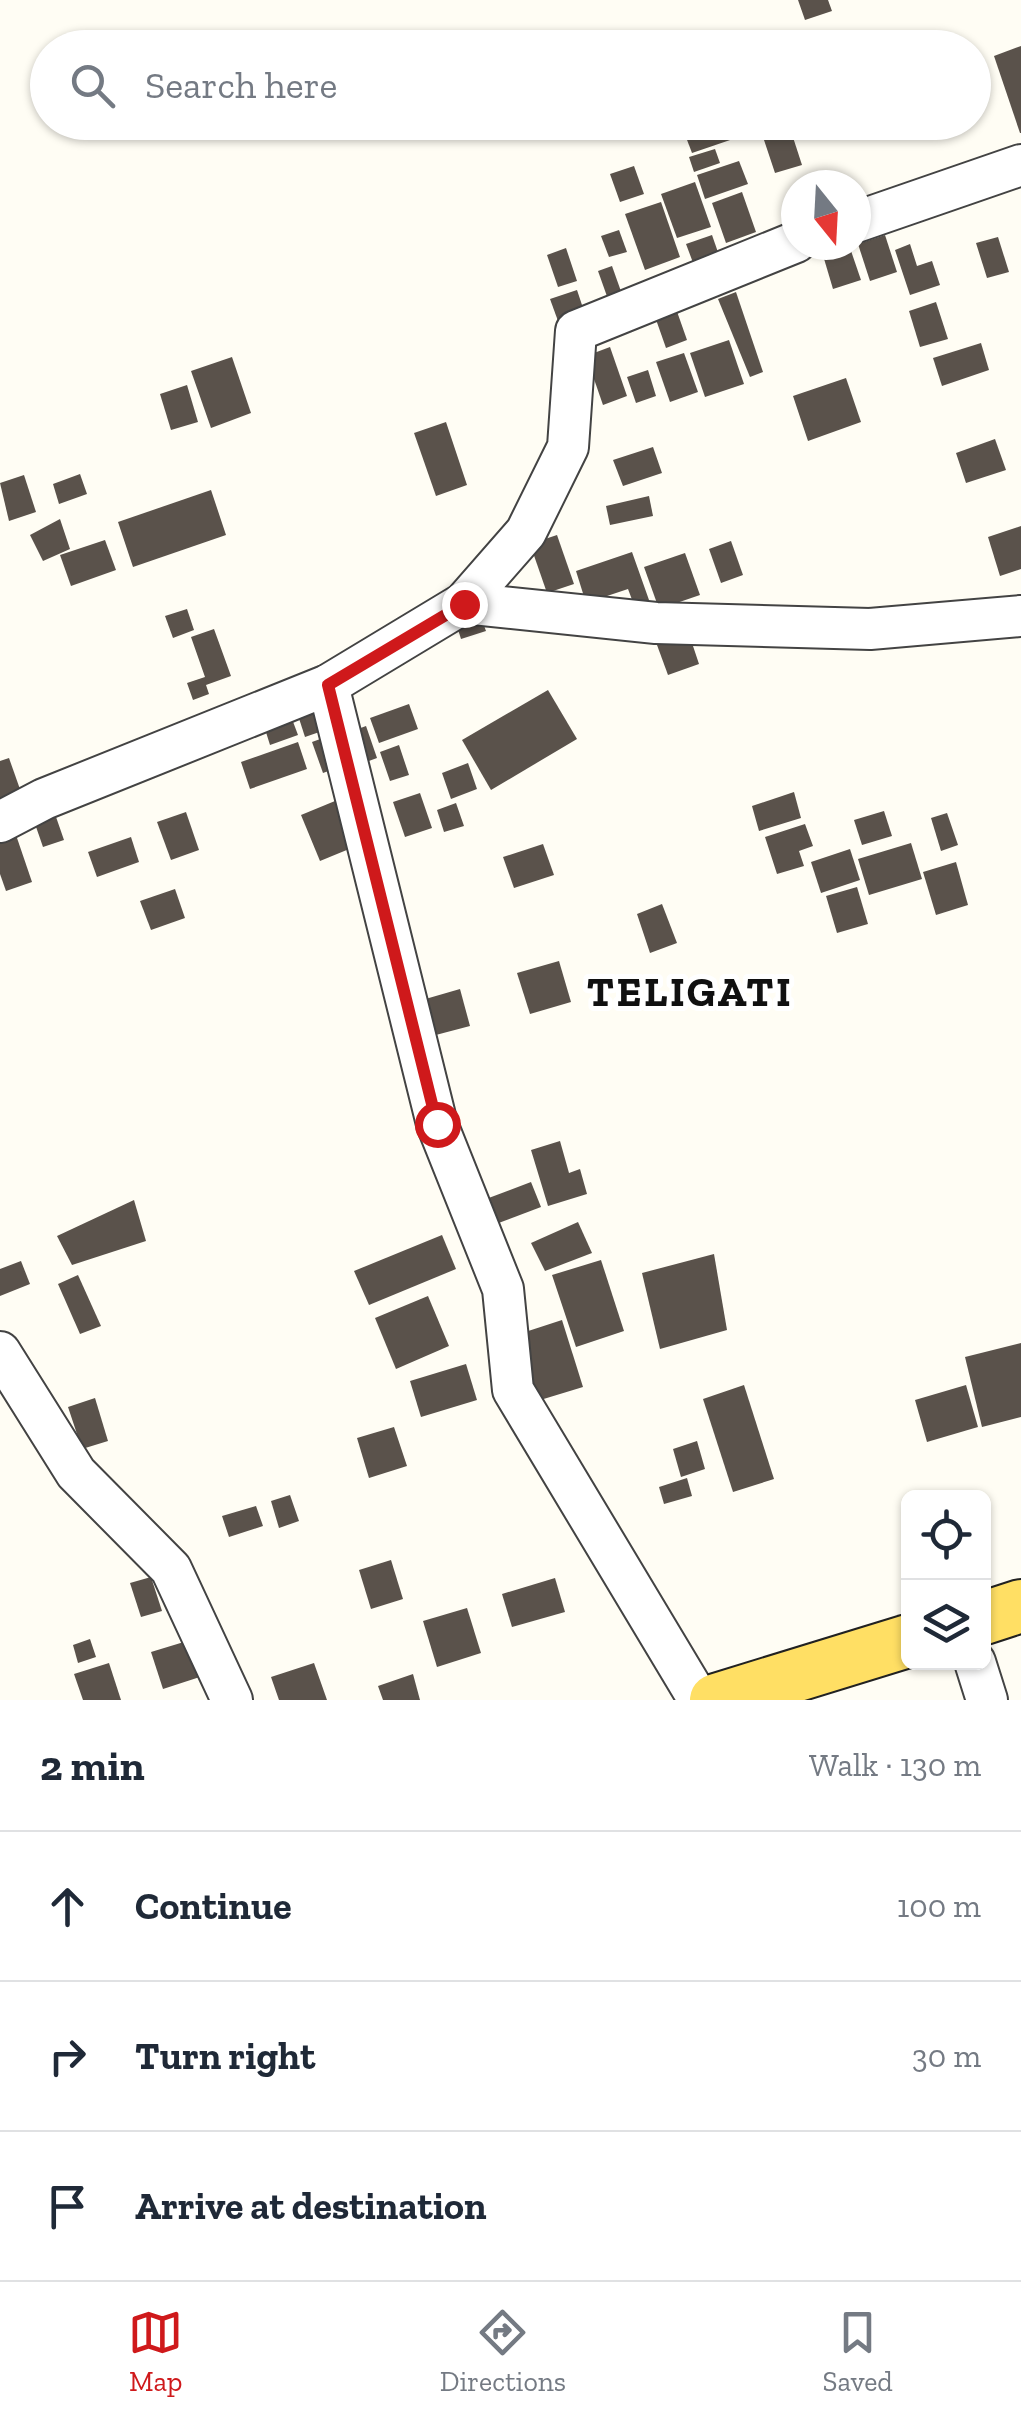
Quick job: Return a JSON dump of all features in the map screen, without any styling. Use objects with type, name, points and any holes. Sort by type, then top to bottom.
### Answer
[{"type":"main road","points":[[991,1616],[1021,1606]]},
{"type":"main road","points":[[716,1700],[901,1642]]},
{"type":"street","points":[[871,217],[1021,166]]},
{"type":"street","points":[[0,822],[44,800],[328,685],[464,604],[526,532],[568,447],[576,331],[781,248]]},
{"type":"street","points":[[464,604],[656,623],[870,629],[1021,616]]},
{"type":"street","points":[[328,685],[437,1124],[503,1290],[513,1390],[699,1700]]},
{"type":"street","points":[[0,1352],[76,1473],[171,1569],[232,1700]]},
{"type":"street","points":[[978,1670],[987,1700]]},
{"type":"building","points":[[798,0],[828,0],[832,11],[805,20]]},
{"type":"building","points":[[1021,46],[1021,133],[1020,133],[994,56]]},
{"type":"building","points":[[687,140],[730,140],[692,153]]},
{"type":"building","points":[[764,140],[794,140],[802,165],[775,173]]},
{"type":"building","points":[[715,149],[720,163],[694,172],[689,157]]},
{"type":"building","points":[[739,161],[748,184],[705,199],[697,175]]},
{"type":"building","points":[[634,166],[644,194],[620,202],[610,174]]},
{"type":"building","points":[[695,182],[711,227],[677,238],[661,194]]},
{"type":"building","points":[[742,192],[756,232],[726,243],[712,203]]},
{"type":"building","points":[[661,202],[680,257],[645,270],[625,214]]},
{"type":"building","points":[[619,230],[627,252],[609,257],[601,236]]},
{"type":"building","points":[[712,235],[720,258],[695,268],[686,244]]},
{"type":"building","points":[[885,235],[897,272],[870,281],[863,260],[871,260],[871,240]]},
{"type":"building","points":[[998,237],[1009,272],[987,278],[976,243]]},
{"type":"building","points":[[910,244],[917,266],[932,261],[940,285],[910,295],[895,250]]},
{"type":"building","points":[[566,248],[577,281],[558,287],[547,255]]},
{"type":"building","points":[[824,260],[854,260],[861,280],[833,289]]},
{"type":"building","points":[[612,266],[623,297],[609,302],[598,271]]},
{"type":"building","points":[[577,290],[584,311],[558,321],[550,299]]},
{"type":"building","points":[[736,292],[763,372],[750,377],[718,299]]},
{"type":"building","points":[[936,302],[948,339],[920,347],[909,311]]},
{"type":"building","points":[[674,303],[687,340],[666,348],[653,311]]},
{"type":"building","points":[[729,340],[744,384],[705,397],[690,353]]},
{"type":"building","points":[[981,343],[989,370],[942,386],[933,358]]},
{"type":"building","points":[[610,347],[627,396],[603,405],[586,356]]},
{"type":"building","points":[[684,353],[698,392],[670,402],[656,362]]},
{"type":"building","points":[[232,357],[251,413],[211,428],[191,371]]},
{"type":"building","points":[[648,370],[656,396],[636,403],[627,377]]},
{"type":"building","points":[[846,378],[861,422],[808,441],[793,396]]},
{"type":"building","points":[[187,385],[198,422],[171,430],[160,394]]},
{"type":"building","points":[[446,422],[467,485],[436,496],[414,433]]},
{"type":"building","points":[[995,439],[1006,470],[966,483],[956,453]]},
{"type":"building","points":[[653,447],[662,473],[623,486],[613,460]]},
{"type":"building","points":[[80,474],[87,494],[59,504],[53,484]]},
{"type":"building","points":[[24,475],[36,512],[9,521],[0,483]]},
{"type":"building","points":[[211,490],[226,535],[133,567],[118,522]]},
{"type":"building","points":[[649,496],[653,516],[610,525],[606,506]]},
{"type":"building","points":[[60,519],[70,549],[43,561],[30,535]]},
{"type":"building","points":[[1021,526],[1021,569],[1000,576],[988,537]]},
{"type":"building","points":[[557,535],[574,584],[547,593],[530,544]]},
{"type":"building","points":[[105,540],[116,570],[71,586],[60,555]]},
{"type":"building","points":[[731,541],[743,575],[721,583],[709,549]]},
{"type":"building","points":[[632,552],[649,600],[634,605],[628,589],[586,603],[576,571]]},
{"type":"building","points":[[685,553],[700,595],[659,609],[644,567]]},
{"type":"building","points":[[187,609],[194,630],[173,638],[165,616]]},
{"type":"building","points":[[478,609],[486,631],[461,639],[454,617]]},
{"type":"building","points":[[214,629],[231,676],[206,685],[209,694],[193,700],[187,683],[205,677],[191,637]]},
{"type":"building","points":[[689,634],[699,664],[668,675],[657,645]]},
{"type":"building","points":[[548,690],[577,739],[491,790],[462,740]]},
{"type":"building","points":[[319,694],[331,728],[305,737],[294,703]]},
{"type":"building","points":[[409,704],[418,729],[379,743],[370,718]]},
{"type":"building","points":[[292,719],[298,735],[270,745],[265,729]]},
{"type":"building","points":[[366,726],[377,758],[358,765],[347,733]]},
{"type":"building","points":[[334,734],[345,765],[323,773],[312,742]]},
{"type":"building","points":[[298,742],[307,769],[250,789],[241,762]]},
{"type":"building","points":[[399,745],[409,775],[390,781],[380,752]]},
{"type":"building","points":[[9,758],[21,792],[0,799],[0,761]]},
{"type":"building","points":[[468,763],[477,789],[451,799],[442,773]]},
{"type":"building","points":[[794,792],[801,818],[759,831],[752,806]]},
{"type":"building","points":[[420,793],[432,828],[405,837],[393,802]]},
{"type":"building","points":[[335,801],[354,847],[320,861],[301,815]]},
{"type":"building","points":[[456,803],[464,826],[444,832],[437,810]]},
{"type":"building","points":[[884,811],[892,836],[862,845],[854,820]]},
{"type":"building","points":[[186,812],[199,850],[171,860],[157,822]]},
{"type":"building","points":[[947,813],[958,845],[941,851],[931,818]]},
{"type":"building","points":[[55,814],[64,840],[43,847],[34,821]]},
{"type":"building","points":[[805,824],[813,846],[799,851],[804,866],[777,874],[765,837]]},
{"type":"building","points":[[16,835],[32,882],[6,891],[0,874],[0,840]]},
{"type":"building","points":[[131,837],[139,862],[97,877],[88,852]]},
{"type":"building","points":[[911,843],[922,879],[869,895],[858,859]]},
{"type":"building","points":[[543,844],[554,875],[514,888],[503,857]]},
{"type":"building","points":[[850,849],[860,880],[821,893],[811,862]]},
{"type":"building","points":[[956,862],[968,905],[936,915],[923,872]]},
{"type":"building","points":[[857,887],[868,924],[837,933],[826,896]]},
{"type":"building","points":[[175,889],[185,918],[151,930],[140,901]]},
{"type":"building","points":[[662,904],[677,943],[650,953],[637,914]]},
{"type":"building","points":[[559,961],[571,1002],[530,1014],[517,973]]},
{"type":"building","points":[[460,989],[470,1026],[432,1036],[422,1000]]},
{"type":"building","points":[[560,1141],[569,1173],[580,1169],[587,1194],[548,1206],[531,1150]]},
{"type":"building","points":[[531,1182],[541,1207],[496,1224],[486,1199]]},
{"type":"building","points":[[134,1200],[146,1241],[72,1265],[57,1236]]},
{"type":"building","points":[[578,1222],[592,1253],[545,1271],[531,1243]]},
{"type":"building","points":[[442,1235],[456,1269],[369,1305],[354,1271]]},
{"type":"building","points":[[714,1254],[727,1330],[660,1349],[642,1273]]},
{"type":"building","points":[[601,1260],[624,1331],[576,1347],[552,1275]]},
{"type":"building","points":[[21,1261],[30,1284],[0,1296],[0,1269]]},
{"type":"building","points":[[78,1275],[101,1326],[80,1334],[58,1284]]},
{"type":"building","points":[[428,1296],[449,1346],[396,1369],[375,1318]]},
{"type":"building","points":[[562,1320],[583,1387],[537,1401],[516,1335]]},
{"type":"building","points":[[1021,1343],[1021,1417],[982,1427],[965,1357]]},
{"type":"building","points":[[466,1364],[477,1400],[421,1417],[410,1381]]},
{"type":"building","points":[[744,1385],[774,1479],[733,1492],[703,1399]]},
{"type":"building","points":[[966,1385],[978,1427],[927,1442],[915,1400]]},
{"type":"building","points":[[95,1398],[108,1441],[82,1449],[68,1407]]},
{"type":"building","points":[[394,1427],[407,1466],[369,1478],[357,1438]]},
{"type":"building","points":[[697,1441],[705,1469],[681,1477],[673,1449]]},
{"type":"building","points":[[687,1478],[692,1496],[664,1504],[659,1487]]},
{"type":"building","points":[[290,1495],[299,1521],[279,1528],[271,1501]]},
{"type":"building","points":[[256,1506],[263,1526],[229,1537],[222,1516]]},
{"type":"building","points":[[391,1560],[403,1599],[371,1609],[359,1570]]},
{"type":"building","points":[[151,1577],[162,1611],[141,1617],[130,1583]]},
{"type":"building","points":[[555,1578],[565,1612],[512,1627],[502,1594]]},
{"type":"building","points":[[467,1608],[481,1653],[437,1667],[423,1621]]},
{"type":"building","points":[[197,1638],[209,1674],[163,1689],[151,1652]]},
{"type":"building","points":[[90,1639],[96,1657],[78,1663],[73,1645]]},
{"type":"building","points":[[109,1663],[121,1700],[83,1700],[74,1674]]},
{"type":"building","points":[[314,1663],[327,1700],[279,1700],[271,1677]]},
{"type":"building","points":[[413,1674],[420,1700],[383,1700],[378,1686]]},
{"type":"district","name":"TELIGATI","points":[[690,991]]},
{"type":"route","points":[[437,1124],[328,685],[464,604]]}]
